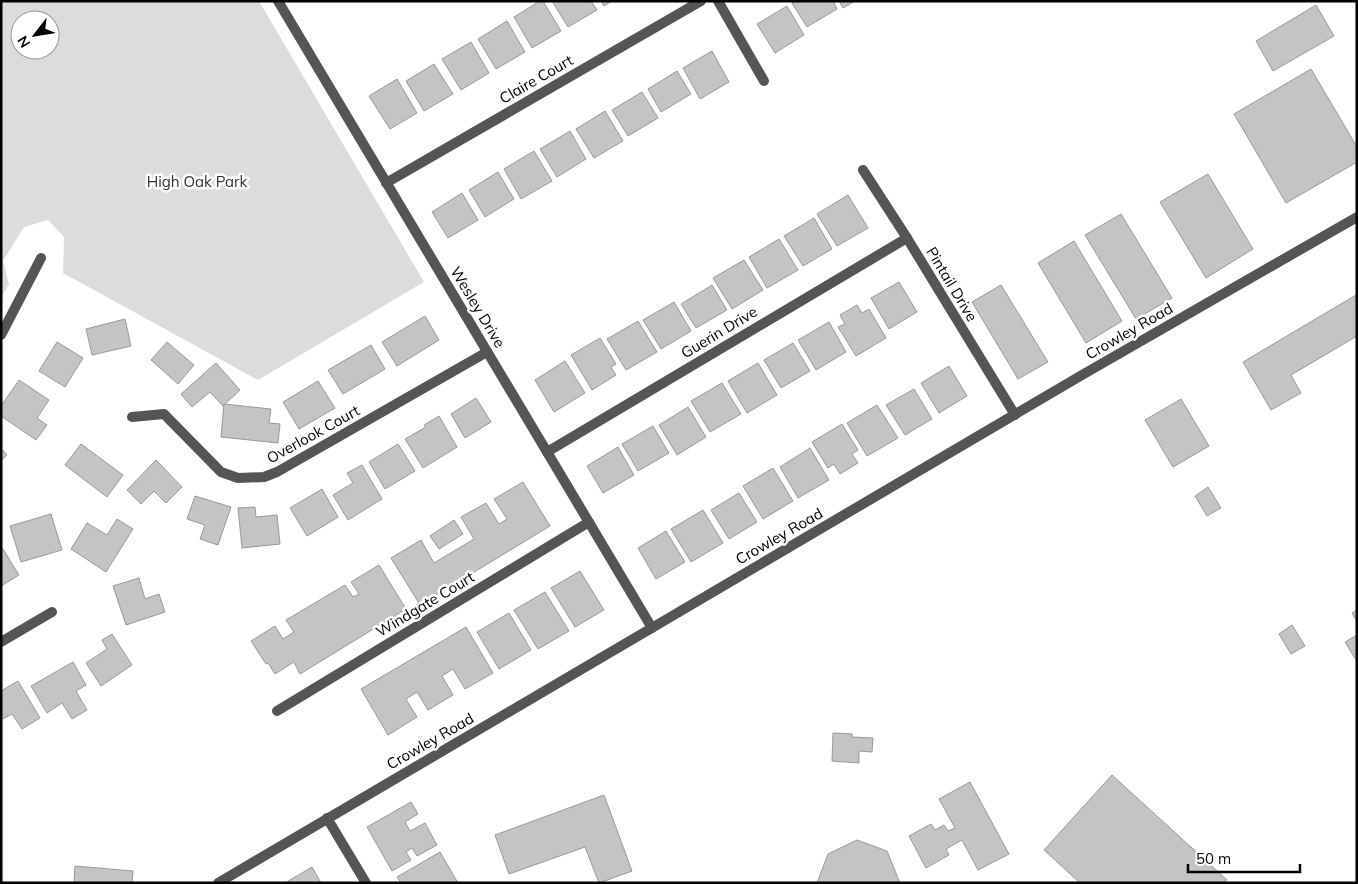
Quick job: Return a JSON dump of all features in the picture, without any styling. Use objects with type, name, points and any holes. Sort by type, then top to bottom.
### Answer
[{"type":"street","name":"Wesley Drive","points":[[278,1],[652,628]]},
{"type":"street","name":"Claire Court","points":[[386,183],[701,1]]},
{"type":"street","points":[[718,1],[764,81]]},
{"type":"street","name":"Pintail Drive","points":[[863,170],[907,238],[1015,415]]},
{"type":"street","name":"Crowley Road","points":[[218,883],[1082,375],[1357,217]]},
{"type":"street","name":"Guerin Drive","points":[[547,452],[907,238]]},
{"type":"street","points":[[1,335],[41,258]]},
{"type":"street","name":"Overlook Court","points":[[132,417],[164,414],[221,472],[238,478],[264,477],[277,472],[487,352]]},
{"type":"street","name":"Windgate Court","points":[[277,710],[590,522]]},
{"type":"street","points":[[1,642],[52,612]]},
{"type":"street","points":[[326,818],[366,883]]},
{"type":"green space","name":"High Oak Park","points":[[1,1],[259,1],[424,282],[258,380],[63,273],[64,237],[48,220],[24,227],[3,261],[9,284],[1,298]]},
{"type":"building","points":[[543,1],[561,31],[532,48],[514,17]]},
{"type":"building","points":[[552,1],[591,1],[597,10],[568,27]]},
{"type":"building","points":[[601,1],[612,1],[604,6]]},
{"type":"building","points":[[795,1],[833,1],[837,9],[807,27],[792,3]]},
{"type":"building","points":[[839,1],[855,1],[843,8]]},
{"type":"building","points":[[1316,5],[1334,36],[1273,71],[1256,41]]},
{"type":"building","points":[[787,6],[804,35],[775,53],[757,24]]},
{"type":"building","points":[[507,21],[525,52],[496,69],[478,39]]},
{"type":"building","points":[[471,42],[489,73],[461,90],[442,59]]},
{"type":"building","points":[[712,51],[729,82],[700,99],[683,68]]},
{"type":"building","points":[[434,64],[453,94],[424,111],[406,81]]},
{"type":"building","points":[[1311,69],[1357,147],[1357,162],[1286,203],[1234,114]]},
{"type":"building","points":[[677,71],[691,94],[661,112],[648,89]]},
{"type":"building","points":[[397,79],[417,113],[390,129],[369,96]]},
{"type":"building","points":[[642,92],[658,118],[628,136],[612,110]]},
{"type":"building","points":[[605,111],[623,141],[594,158],[576,129]]},
{"type":"building","points":[[570,131],[586,159],[557,177],[540,149]]},
{"type":"building","points":[[534,151],[552,181],[521,199],[504,169]]},
{"type":"building","points":[[498,172],[514,199],[485,217],[469,190]]},
{"type":"building","points":[[1208,174],[1253,249],[1206,278],[1160,202]]},
{"type":"building","points":[[462,193],[478,220],[448,238],[432,212]]},
{"type":"building","points":[[848,195],[868,228],[837,246],[817,214]]},
{"type":"building","points":[[1121,214],[1172,298],[1136,319],[1085,235]]},
{"type":"building","points":[[814,218],[832,249],[803,266],[784,236]]},
{"type":"building","points":[[779,239],[798,270],[767,288],[749,257]]},
{"type":"building","points":[[1074,241],[1122,321],[1086,343],[1038,263]]},
{"type":"building","points":[[744,260],[763,290],[732,309],[713,278]]},
{"type":"building","points":[[899,282],[917,312],[889,329],[871,298]]},
{"type":"building","points":[[712,285],[727,310],[696,328],[681,304]]},
{"type":"building","points":[[1001,285],[1048,362],[1018,379],[972,302]]},
{"type":"building","points":[[1356,295],[1357,336],[1291,375],[1301,393],[1271,410],[1243,362]]},
{"type":"building","points":[[674,302],[691,331],[661,349],[643,320]]},
{"type":"building","points":[[857,305],[862,313],[869,309],[886,338],[856,356],[838,327],[845,324],[840,315]]},
{"type":"building","points":[[425,316],[439,340],[397,366],[382,342]]},
{"type":"building","points":[[125,319],[131,346],[92,355],[86,329]]},
{"type":"building","points":[[638,321],[657,352],[626,370],[607,339]]},
{"type":"building","points":[[829,322],[846,352],[816,370],[798,340]]},
{"type":"building","points":[[600,338],[616,364],[611,367],[616,375],[592,390],[571,355]]},
{"type":"building","points":[[57,342],[83,358],[65,387],[39,371]]},
{"type":"building","points":[[167,342],[194,365],[178,384],[151,360]]},
{"type":"building","points":[[793,343],[810,371],[781,388],[764,360]]},
{"type":"building","points":[[371,345],[385,369],[343,394],[328,370]]},
{"type":"building","points":[[565,361],[585,393],[554,412],[535,380]]},
{"type":"building","points":[[216,363],[240,390],[223,406],[210,392],[192,407],[181,394]]},
{"type":"building","points":[[758,363],[777,395],[747,413],[728,381]]},
{"type":"building","points":[[949,366],[967,396],[939,413],[921,383]]},
{"type":"building","points":[[19,380],[49,400],[37,418],[47,425],[36,440],[1,416],[1,406]]},
{"type":"building","points":[[318,381],[335,408],[299,429],[283,402]]},
{"type":"building","points":[[722,383],[741,414],[710,432],[691,401]]},
{"type":"building","points":[[914,389],[932,419],[905,435],[886,405]]},
{"type":"building","points":[[476,398],[491,422],[465,438],[451,414]]},
{"type":"building","points":[[1181,399],[1209,446],[1173,467],[1145,420]]},
{"type":"building","points":[[224,404],[271,409],[269,423],[280,424],[278,443],[221,437]]},
{"type":"building","points":[[877,405],[898,438],[867,456],[847,423]]},
{"type":"building","points":[[688,407],[706,437],[677,455],[659,425]]},
{"type":"building","points":[[439,416],[457,447],[423,468],[405,439],[426,427],[424,425]]},
{"type":"building","points":[[842,424],[858,450],[852,454],[858,463],[840,474],[834,464],[828,468],[812,442]]},
{"type":"building","points":[[653,426],[669,453],[638,471],[622,444]]},
{"type":"building","points":[[81,444],[123,475],[107,497],[65,465]]},
{"type":"building","points":[[398,444],[415,471],[385,489],[369,462]]},
{"type":"building","points":[[618,447],[634,475],[603,493],[587,466]]},
{"type":"building","points":[[1,448],[7,455],[1,461]]},
{"type":"building","points":[[810,448],[829,480],[798,498],[780,467]]},
{"type":"building","points":[[156,460],[182,487],[166,503],[154,491],[141,504],[127,490]]},
{"type":"building","points":[[362,465],[382,499],[348,520],[333,495],[353,483],[347,473]]},
{"type":"building","points":[[773,468],[793,501],[763,519],[743,486]]},
{"type":"building","points":[[523,482],[550,526],[420,605],[391,558],[421,540],[434,563],[474,539],[461,517],[486,503],[499,524],[507,519],[494,499]]},
{"type":"building","points":[[1208,487],[1221,508],[1207,516],[1195,496]]},
{"type":"building","points":[[322,489],[338,517],[307,536],[290,508]]},
{"type":"building","points":[[739,493],[757,522],[729,539],[711,510]]},
{"type":"building","points":[[195,496],[231,507],[218,545],[200,539],[205,525],[187,519]]},
{"type":"building","points":[[255,507],[256,517],[277,515],[280,544],[242,548],[238,508]]},
{"type":"building","points":[[703,510],[723,543],[691,562],[671,529]]},
{"type":"building","points":[[51,514],[62,550],[21,562],[10,526]]},
{"type":"building","points":[[117,519],[133,529],[106,572],[71,549],[87,523],[107,535]]},
{"type":"building","points":[[454,520],[463,534],[439,549],[430,536]]},
{"type":"building","points":[[666,531],[685,562],[656,579],[638,548]]},
{"type":"building","points":[[1,546],[19,575],[1,586]]},
{"type":"building","points":[[379,565],[406,609],[300,674],[294,662],[275,674],[251,641],[275,626],[283,639],[294,632],[286,620],[345,585],[353,597],[359,594],[351,582]]},
{"type":"building","points":[[580,571],[604,610],[575,627],[551,588]]},
{"type":"building","points":[[139,578],[145,599],[159,594],[165,612],[126,625],[113,586]]},
{"type":"building","points":[[545,592],[569,631],[538,649],[514,610]]},
{"type":"building","points":[[1357,610],[1357,622],[1352,613]]},
{"type":"building","points":[[509,613],[531,650],[499,669],[477,632]]},
{"type":"building","points":[[1292,625],[1305,646],[1291,654],[1279,634]]},
{"type":"building","points":[[466,627],[493,673],[465,689],[453,669],[442,676],[453,695],[428,710],[417,692],[406,699],[417,717],[388,735],[361,689]]},
{"type":"building","points":[[112,634],[132,665],[101,686],[86,663],[107,649],[102,640]]},
{"type":"building","points":[[1357,635],[1357,659],[1356,660],[1345,642]]},
{"type":"building","points":[[73,662],[86,685],[76,691],[87,710],[72,719],[62,703],[47,713],[31,686]]},
{"type":"building","points":[[18,681],[40,718],[22,729],[12,714],[1,720],[1,691]]},
{"type":"building","points":[[833,733],[852,734],[852,737],[873,738],[872,752],[859,751],[859,763],[832,761]]},
{"type":"building","points":[[1112,775],[1227,880],[1224,883],[1080,883],[1044,850]]},
{"type":"building","points":[[970,782],[1009,854],[978,870],[962,840],[946,849],[949,855],[926,868],[909,836],[931,824],[935,830],[944,825],[948,831],[955,828],[939,799]]},
{"type":"building","points":[[604,795],[632,871],[599,883],[585,847],[509,874],[495,835]]},
{"type":"building","points":[[411,802],[418,814],[405,822],[410,831],[425,823],[437,845],[417,856],[412,848],[406,852],[411,860],[392,871],[367,827]]},
{"type":"building","points":[[857,840],[887,851],[900,883],[817,883],[828,854]]},
{"type":"building","points":[[440,852],[458,883],[401,883],[397,877]]},
{"type":"building","points":[[75,866],[133,871],[132,883],[74,883]]},
{"type":"building","points":[[312,867],[321,883],[285,883]]}]
